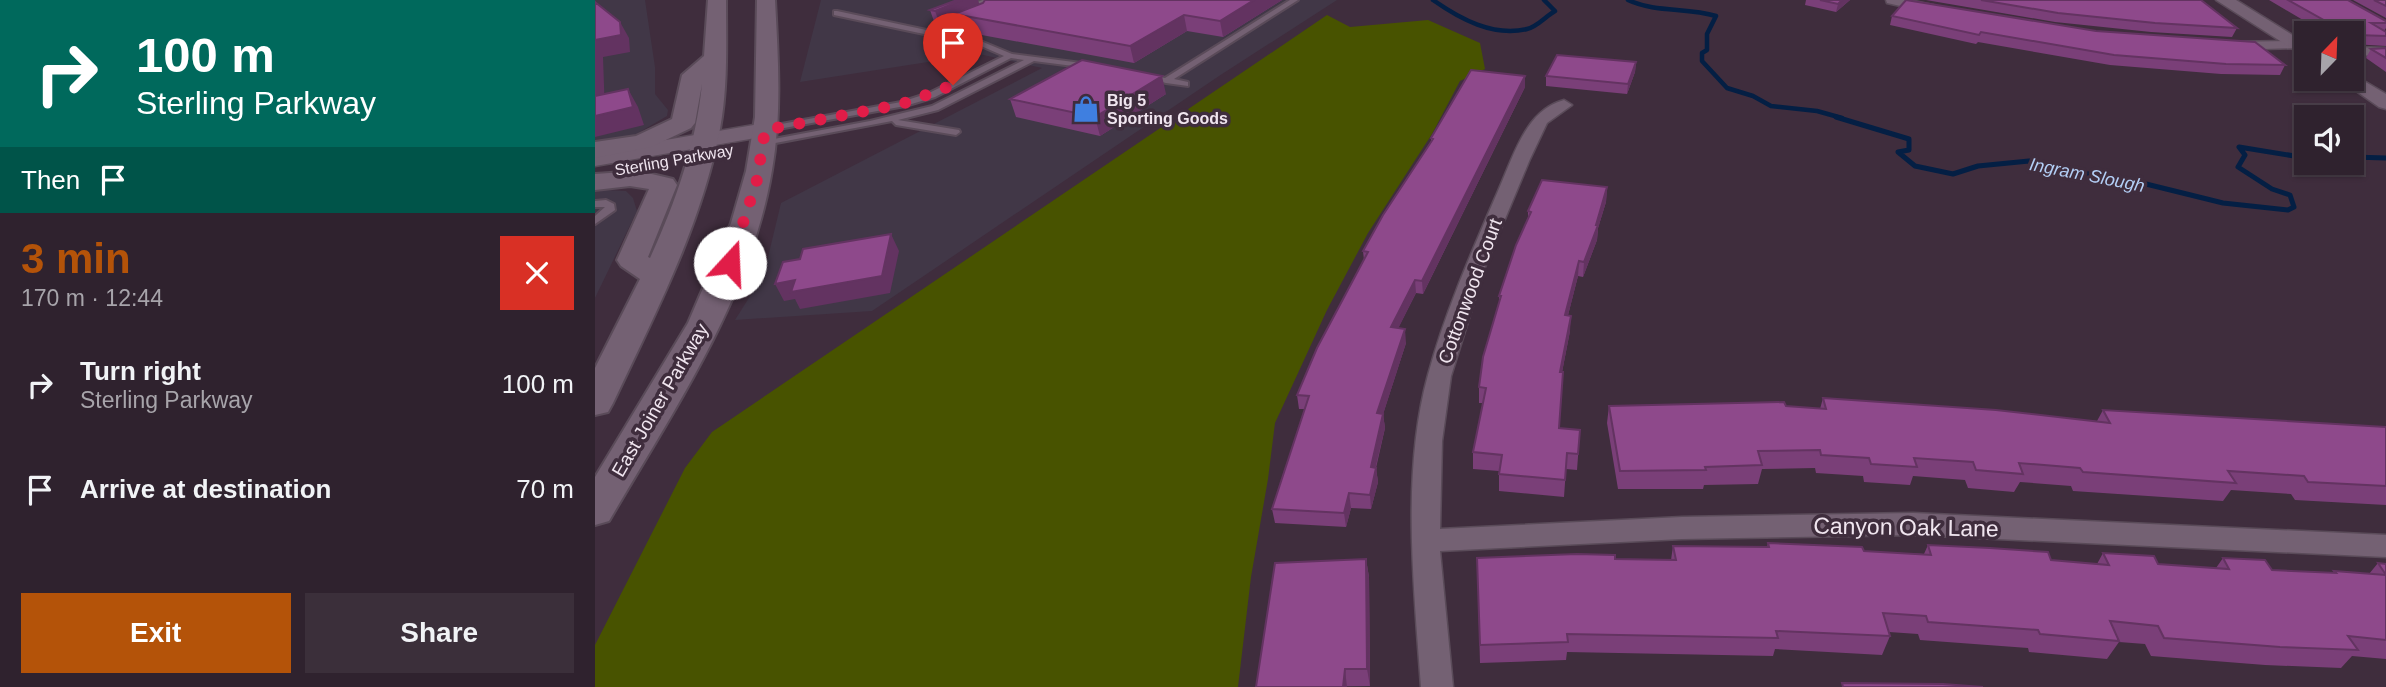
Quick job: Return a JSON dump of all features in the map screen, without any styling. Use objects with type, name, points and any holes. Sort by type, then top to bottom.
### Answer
[{"type":"main road","points":[[595,402],[657,276],[686,204],[703,147],[712,101],[717,0]]},
{"type":"main road","name":"East Joiner Parkway","points":[[595,510],[606,476],[707,321],[739,241],[757,180],[764,137],[768,90],[766,0]]},
{"type":"main road","points":[[595,150],[642,142],[683,123],[693,75],[713,60]]},
{"type":"main road","points":[[595,182],[631,177],[651,179],[664,185],[632,260],[657,276]]},
{"type":"street","points":[[1892,0],[1942,11]]},
{"type":"street","points":[[2224,0],[2294,41]]},
{"type":"street","points":[[2364,41],[2386,42]]},
{"type":"street","points":[[2218,46],[2294,47]]},
{"type":"street","points":[[2364,51],[2386,52]]},
{"type":"street","points":[[2364,89],[2386,103]]},
{"type":"street","name":"Cottonwood Court","points":[[1425,541],[1429,441],[1439,376],[1458,312],[1540,120],[1565,106]]},
{"type":"street","name":"Sterling Parkway","points":[[595,159],[764,137]]},
{"type":"street","name":"Sterling Parkway","points":[[595,174],[703,147]]},
{"type":"street","name":"Canyon Oak Lane","points":[[1425,541],[1682,528],[1913,524],[2386,546]]},
{"type":"street","points":[[1425,541],[1437,687]]},
{"type":"lane","points":[[952,13],[997,0]]},
{"type":"lane","points":[[1166,81],[1295,0]]},
{"type":"lane","points":[[837,13],[983,44],[1010,57],[1094,66]]},
{"type":"lane","points":[[913,30],[925,24]]},
{"type":"lane","points":[[941,34],[951,30]]},
{"type":"lane","name":"Sterling Parkway","points":[[764,137],[902,104],[943,90],[1010,57]]},
{"type":"lane","name":"Sterling Parkway","points":[[764,137],[885,121],[935,108],[1031,60]]},
{"type":"lane","points":[[1142,76],[1185,85]]},
{"type":"lane","points":[[885,121],[956,132]]},
{"type":"lane","points":[[595,204],[606,203],[610,210],[595,221]]},
{"type":"shaded area","points":[[595,0],[645,0],[655,67],[655,94],[668,110],[667,116],[633,136],[595,145]]},
{"type":"shaded area","points":[[821,0],[1337,0],[1219,76],[872,311],[735,320],[764,274],[781,203],[1042,68],[979,54],[800,82]]},
{"type":"shaded area","points":[[626,191],[633,198],[637,211],[595,298],[595,192]]},
{"type":"green space","points":[[1327,15],[1350,27],[1428,20],[1480,43],[1485,69],[1460,81],[1432,134],[1368,233],[1327,310],[1275,423],[1251,577],[1238,687],[595,687],[595,645],[685,468],[712,432]]},
{"type":"building","points":[[962,0],[935,11],[930,10]]},
{"type":"building","points":[[985,0],[1254,0],[1220,21],[1184,15],[1130,46],[954,14]]},
{"type":"building","points":[[1820,0],[1842,0],[1838,4]]},
{"type":"building","points":[[1906,0],[2096,31],[2255,42],[2285,65],[2226,64],[2114,55],[1981,32],[1979,35],[1892,16]]},
{"type":"building","points":[[1981,0],[2201,0],[2237,28],[2058,13]]},
{"type":"building","points":[[2288,0],[2348,0],[2386,21],[2371,23],[2386,32],[2386,36],[2364,35],[2364,21],[2326,21]]},
{"type":"building","points":[[2374,0],[2386,0],[2386,6]]},
{"type":"building","points":[[595,2],[620,22],[621,35],[595,40]]},
{"type":"building","points":[[2386,48],[2386,58],[2371,49]]},
{"type":"building","points":[[1557,55],[1636,62],[1628,84],[1546,76]]},
{"type":"building","points":[[1082,60],[1162,76],[1095,117],[1010,99]]},
{"type":"building","points":[[1471,70],[1525,76],[1422,281],[1415,280],[1391,327],[1405,329],[1377,413],[1383,414],[1371,467],[1376,468],[1370,495],[1349,493],[1344,513],[1272,509],[1309,396],[1297,395],[1317,348],[1368,252],[1363,251],[1383,215],[1433,139],[1431,138]]},
{"type":"building","points":[[628,89],[633,107],[595,116],[595,96]]},
{"type":"building","points":[[1542,180],[1607,187],[1598,225],[1584,262],[1579,261],[1565,315],[1571,316],[1560,372],[1563,372],[1559,428],[1580,430],[1578,454],[1567,453],[1565,480],[1499,474],[1502,455],[1473,452],[1486,388],[1479,387],[1483,357],[1516,245]]},
{"type":"building","points":[[891,234],[882,276],[791,292],[795,280],[775,284],[783,262],[800,259],[803,249]]},
{"type":"building","points":[[1823,398],[1996,410],[2110,423],[2103,410],[2386,427],[2386,486],[2308,482],[2304,476],[2228,471],[2236,483],[2083,472],[2080,468],[2019,463],[2023,474],[1976,470],[1973,462],[1914,458],[1917,467],[1871,464],[1869,458],[1821,455],[1820,450],[1758,451],[1762,465],[1705,467],[1706,470],[1620,471],[1609,406],[1784,402],[1786,406],[1826,409]]},
{"type":"building","points":[[1768,543],[1862,547],[1864,551],[1931,555],[1928,545],[1990,548],[2048,552],[2051,560],[2109,565],[2103,553],[2154,556],[2158,564],[2229,569],[2223,558],[2265,560],[2272,570],[2386,575],[2386,640],[2348,636],[2358,650],[2280,647],[2164,638],[2158,626],[2110,621],[2119,641],[2040,634],[2038,630],[1928,622],[1926,616],[1883,613],[1890,636],[1776,631],[1778,638],[1567,634],[1568,642],[1480,645],[1477,558],[1577,554],[1615,555],[1615,559],[1676,560],[1673,546],[1769,547]]},
{"type":"building","points":[[1366,559],[1367,669],[1345,669],[1343,687],[1256,687],[1275,563]]},
{"type":"building","points":[[2378,563],[2386,564],[2386,575]]},
{"type":"building","points":[[1842,683],[1943,684],[1983,687],[1843,687]]},
{"type":"waterway","name":"Ingram Slough","points":[[1433,0],[1477,25],[1502,31],[1531,28],[1538,24],[1555,11],[1544,0]]},
{"type":"waterway","name":"Ingram Slough","points":[[1628,0],[1649,7],[1716,16],[1707,34],[1707,50],[1702,53],[1702,61],[1727,88],[1753,96],[1771,106],[1817,111],[1842,118]]},
{"type":"waterway","name":"Ingram Slough","points":[[1836,117],[1909,139],[1909,150],[1898,152],[1915,166],[1953,174],[1978,166],[2029,161],[2063,170],[2138,182],[2223,203],[2288,210],[2294,207],[2290,195],[2272,189],[2238,167],[2245,155],[2239,147],[2294,156]]},
{"type":"waterway","name":"Ingram Slough","points":[[2364,157],[2386,158]]},
{"type":"place","name":"Big 5 Sporting Goods","points":[[1086,109]]},
{"type":"route","points":[[730,263],[757,180],[765,130],[902,104],[953,85]]}]
